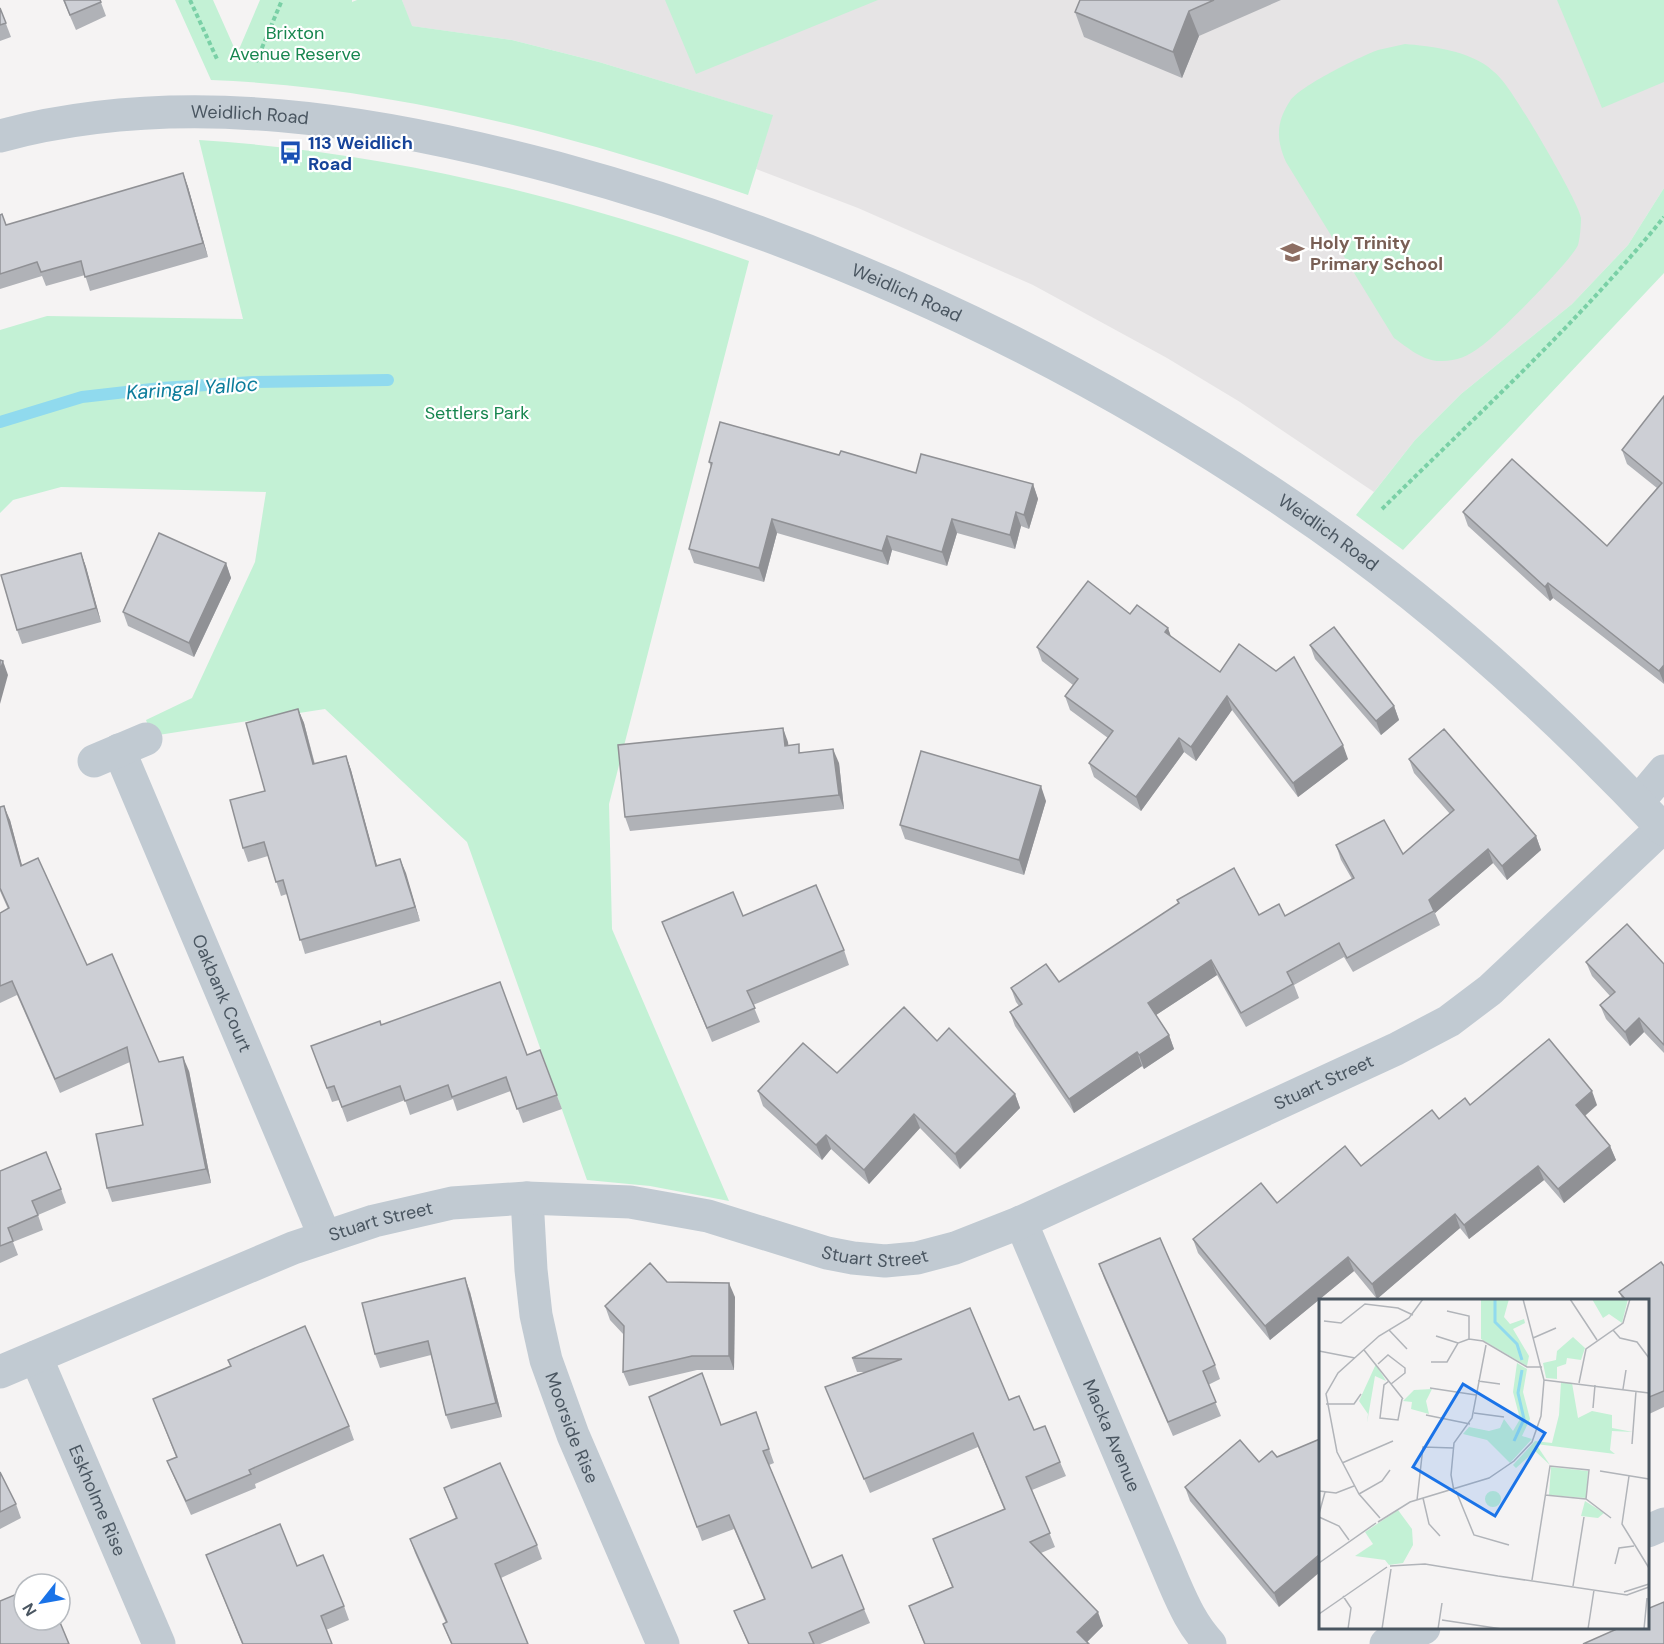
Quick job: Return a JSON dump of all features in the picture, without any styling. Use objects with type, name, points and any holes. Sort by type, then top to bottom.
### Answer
[{"type":"street","name":"Weidlich Road","points":[[0,136],[87,119],[159,111],[233,112],[306,118],[373,128],[514,157],[596,179],[751,228],[858,270],[973,322],[1101,389],[1160,423],[1291,506],[1427,608],[1492,663],[1580,743],[1663,829]]},
{"type":"street","name":"Oakbank Court","points":[[120,750],[325,1237]]},
{"type":"street","points":[[1638,802],[1664,771]]},
{"type":"street","name":"Stuart Street","points":[[0,1372],[261,1261],[325,1237],[374,1221],[452,1203],[527,1198],[592,1199],[671,1208],[753,1229],[827,1253],[885,1261],[917,1258],[955,1248],[1021,1222],[1396,1049],[1449,1022],[1507,975],[1663,829]]},
{"type":"street","name":"Moorside Rise","points":[[527,1198],[536,1315],[546,1360],[573,1434],[663,1644]]},
{"type":"street","name":"Macka Avenue","points":[[1021,1222],[1174,1584],[1200,1634],[1210,1644]]},
{"type":"street","name":"Eskholme Rise","points":[[36,1358],[159,1644]]},
{"type":"street","points":[[1649,1530],[1664,1524]]},
{"type":"street","points":[[1386,1644],[1422,1629]]},
{"type":"path","points":[[190,0],[217,59]]},
{"type":"path","points":[[256,62],[282,0]]},
{"type":"path","points":[[1382,509],[1592,300],[1664,217]]},
{"type":"shaded area","name":"Holy Trinity Primary School","points":[[402,0],[1664,0],[1664,188],[1628,245],[1572,304],[1461,394],[1415,440],[1374,492],[1240,402],[1167,358],[1033,285],[858,208],[756,169],[772,115],[599,62],[512,40],[411,26]]},
{"type":"green space","name":"Brixton Avenue Reserve","points":[[175,0],[213,0],[237,54],[260,0],[352,0],[352,2],[402,0],[412,26],[512,40],[599,62],[773,115],[748,195],[617,153],[483,118],[348,93],[211,80]]},
{"type":"green space","points":[[665,0],[878,0],[696,74]]},
{"type":"green space","points":[[1557,0],[1664,0],[1664,82],[1602,108]]},
{"type":"green space","points":[[1405,44],[1466,55],[1484,64],[1498,75],[1545,147],[1578,208],[1581,218],[1578,245],[1549,281],[1489,340],[1471,353],[1453,360],[1429,359],[1416,354],[1394,338],[1286,162],[1280,146],[1279,131],[1282,116],[1296,95],[1331,72],[1369,54]]},
{"type":"green space","name":"Settlers Park","points":[[199,140],[340,155],[478,181],[614,217],[749,261],[609,804],[612,929],[729,1201],[650,1186],[587,1180],[467,842],[325,709],[152,736],[146,720],[192,698],[255,562],[266,492],[61,487],[13,500],[0,513],[0,330],[47,316],[243,319]]},
{"type":"green space","points":[[1664,188],[1664,273],[1403,550],[1356,515],[1415,440],[1461,394],[1572,304],[1628,245]]},
{"type":"building","points":[[64,0],[100,0],[101,2],[70,15]]},
{"type":"building","points":[[1080,0],[1214,0],[1189,11],[1173,52],[1075,12]]},
{"type":"building","points":[[0,8],[6,23],[0,25]]},
{"type":"building","points":[[183,173],[203,243],[85,277],[81,261],[41,272],[37,262],[0,274],[0,215],[2,214],[6,225]]},
{"type":"building","points":[[1664,396],[1664,665],[1659,671],[1548,583],[1545,587],[1463,512],[1512,459],[1607,546],[1662,483],[1622,450]]},
{"type":"building","points":[[720,422],[839,455],[841,451],[916,473],[921,454],[1033,484],[1024,515],[1016,512],[1010,535],[952,519],[942,552],[887,536],[882,551],[772,519],[759,568],[689,549],[712,463],[709,462]]},
{"type":"building","points":[[159,533],[226,563],[189,643],[123,612]]},
{"type":"building","points":[[81,553],[96,608],[17,630],[1,575]]},
{"type":"building","points":[[1088,581],[1130,614],[1137,605],[1168,628],[1165,632],[1220,672],[1239,644],[1276,671],[1294,657],[1343,745],[1293,783],[1227,696],[1191,747],[1179,738],[1136,797],[1089,763],[1113,731],[1065,696],[1078,679],[1037,647]]},
{"type":"building","points":[[1334,627],[1394,706],[1376,721],[1310,645]]},
{"type":"building","points":[[298,709],[313,764],[346,756],[376,866],[400,859],[415,907],[300,940],[283,880],[276,882],[264,842],[243,848],[230,800],[265,791],[246,723]]},
{"type":"building","points":[[783,728],[785,746],[799,744],[799,753],[833,749],[839,795],[625,817],[618,745]]},
{"type":"building","points":[[1444,729],[1536,836],[1502,866],[1488,849],[1429,900],[1434,911],[1347,958],[1339,943],[1287,972],[1293,984],[1241,1013],[1211,960],[1148,1003],[1169,1035],[1139,1055],[1137,1052],[1069,1099],[1010,1012],[1022,1004],[1011,988],[1046,964],[1059,982],[1179,903],[1177,900],[1234,868],[1259,915],[1279,904],[1285,916],[1354,878],[1336,845],[1384,820],[1403,854],[1454,810],[1409,759]]},
{"type":"building","points":[[921,751],[1041,786],[1019,860],[900,825]]},
{"type":"building","points":[[4,806],[21,866],[38,858],[87,965],[112,954],[159,1062],[183,1057],[206,1169],[107,1188],[96,1134],[143,1125],[127,1047],[55,1079],[12,981],[0,986],[0,913],[9,908],[0,888],[0,807]]},
{"type":"building","points":[[816,885],[844,950],[747,991],[755,1008],[707,1028],[662,922],[733,892],[743,916]]},
{"type":"building","points":[[1627,924],[1664,964],[1664,1045],[1639,1018],[1625,1032],[1600,1005],[1615,992],[1586,962]]},
{"type":"building","points":[[500,982],[527,1055],[540,1050],[557,1095],[517,1109],[506,1077],[452,1097],[448,1085],[405,1101],[400,1086],[342,1107],[334,1086],[327,1088],[311,1046],[380,1021],[381,1025]]},
{"type":"building","points":[[904,1007],[937,1041],[949,1028],[1015,1094],[955,1154],[914,1114],[864,1170],[826,1135],[816,1145],[758,1091],[803,1043],[837,1073]]},
{"type":"building","points":[[1549,1039],[1592,1091],[1576,1105],[1610,1146],[1558,1189],[1538,1166],[1464,1225],[1455,1214],[1372,1284],[1348,1257],[1265,1326],[1193,1239],[1261,1183],[1277,1203],[1345,1146],[1361,1166],[1432,1110],[1439,1119],[1465,1098],[1470,1105]]},
{"type":"building","points":[[46,1152],[61,1189],[32,1201],[38,1215],[8,1228],[13,1241],[0,1246],[0,1171]]},
{"type":"building","points":[[1160,1238],[1215,1365],[1203,1371],[1216,1402],[1168,1422],[1099,1264]]},
{"type":"building","points":[[1661,1262],[1664,1266],[1664,1391],[1649,1397],[1649,1299],[1625,1299],[1619,1292]]},
{"type":"building","points":[[650,1263],[667,1282],[729,1283],[729,1356],[692,1356],[623,1372],[624,1326],[605,1306]]},
{"type":"building","points":[[465,1278],[496,1403],[446,1415],[428,1341],[375,1354],[362,1303]]},
{"type":"building","points":[[970,1308],[1009,1400],[1019,1396],[1034,1430],[1045,1426],[1060,1462],[1026,1477],[1050,1533],[1030,1542],[1098,1612],[1077,1632],[1089,1644],[925,1644],[909,1606],[953,1587],[933,1539],[1005,1509],[973,1433],[864,1479],[825,1387],[902,1359],[852,1358]]},
{"type":"building","points":[[305,1326],[349,1426],[249,1470],[251,1474],[186,1501],[167,1461],[177,1457],[153,1399],[231,1366],[228,1360]]},
{"type":"building","points":[[702,1373],[721,1425],[756,1412],[769,1449],[763,1451],[812,1568],[842,1555],[864,1609],[809,1633],[814,1644],[749,1644],[734,1611],[765,1599],[729,1515],[697,1527],[649,1397]]},
{"type":"building","points":[[1319,1439],[1319,1555],[1274,1593],[1185,1487],[1240,1440],[1259,1462],[1272,1451],[1277,1457]]},
{"type":"building","points":[[500,1463],[537,1545],[495,1564],[528,1644],[452,1644],[443,1624],[447,1622],[410,1539],[457,1518],[444,1488]]},
{"type":"building","points":[[0,1472],[16,1504],[0,1512]]},
{"type":"building","points":[[280,1524],[297,1566],[323,1555],[344,1606],[321,1616],[332,1644],[243,1644],[206,1555]]},
{"type":"building","points":[[12,1596],[12,1632],[64,1632],[69,1644],[0,1644],[0,1601]]},
{"type":"building","points":[[1664,1602],[1664,1644],[1583,1644],[1617,1629],[1649,1629],[1649,1608]]},
{"type":"waterway","name":"Karingal Yalloc","points":[[0,422],[82,397],[161,388],[253,382],[388,380]]},
{"type":"place","name":"113 Weidlich Road","points":[[290,153]]},
{"type":"place","name":"Holy Trinity Primary School","points":[[1292,253]]}]
